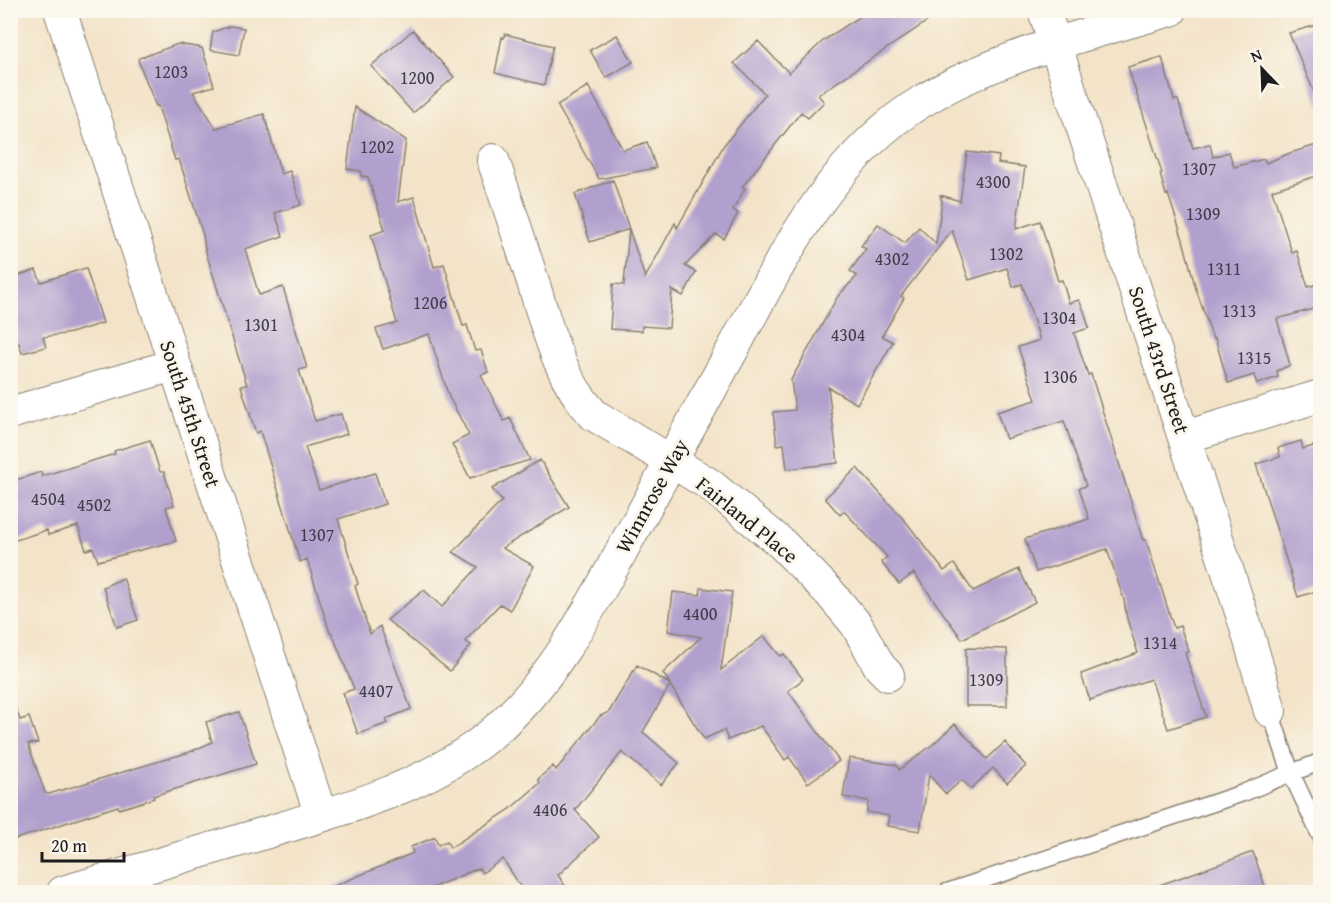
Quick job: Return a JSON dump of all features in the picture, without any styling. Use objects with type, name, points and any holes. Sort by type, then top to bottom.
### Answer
[{"type":"street","name":"South 45th Street","points":[[60,10],[321,816]]},
{"type":"street","name":"South 43rd Street","points":[[1044,10],[1185,437],[1246,627],[1270,711]]},
{"type":"street","name":"Winnrose Way","points":[[63,892],[321,816],[418,781],[460,757],[491,734],[520,707],[558,660],[671,463],[787,249],[836,178],[871,140],[921,102],[981,70],[1054,45],[1171,10]]},
{"type":"street","name":"Fairland Place","points":[[493,160],[565,376],[581,402],[594,415],[709,484],[780,543],[829,592],[855,624],[880,667],[888,675]]},
{"type":"street","points":[[10,413],[174,365]]},
{"type":"street","points":[[1185,437],[1320,396]]},
{"type":"lane","points":[[1270,711],[1291,773],[1320,835]]},
{"type":"lane","points":[[947,892],[1243,793],[1320,762]]},
{"type":"building","points":[[870,10],[944,10],[818,95],[824,102],[808,118],[801,112],[742,187],[745,188],[733,210],[738,213],[724,239],[716,234],[685,266],[696,272],[683,296],[672,290],[669,328],[642,326],[642,331],[610,329],[613,284],[624,285],[629,229],[645,278],[675,223],[677,228],[724,145],[765,94],[734,63],[758,41],[789,73],[824,40]]},
{"type":"building","points":[[1317,25],[1320,36],[1320,106],[1289,33]]},
{"type":"building","points":[[230,26],[244,28],[239,55],[210,50],[213,32]]},
{"type":"building","points":[[413,30],[454,77],[413,113],[371,66]]},
{"type":"building","points":[[505,34],[553,46],[544,85],[495,73],[502,37],[504,38]]},
{"type":"building","points":[[617,35],[633,62],[606,78],[590,50]]},
{"type":"building","points":[[178,44],[202,48],[214,86],[193,92],[216,128],[264,114],[281,174],[290,171],[301,205],[275,213],[283,236],[245,249],[259,295],[283,287],[307,368],[299,370],[315,421],[341,414],[347,434],[305,447],[319,490],[375,473],[385,504],[338,519],[358,584],[355,586],[370,634],[380,626],[411,709],[386,719],[388,723],[358,734],[343,693],[354,689],[332,633],[330,633],[307,559],[300,562],[260,431],[256,433],[241,386],[247,385],[179,159],[175,160],[158,106],[156,106],[138,60]]},
{"type":"building","points":[[1162,57],[1174,100],[1178,100],[1193,148],[1210,144],[1213,157],[1229,152],[1234,167],[1264,159],[1266,163],[1320,144],[1320,175],[1272,190],[1292,253],[1297,251],[1308,287],[1320,283],[1320,307],[1277,319],[1290,365],[1277,371],[1278,377],[1257,384],[1254,375],[1228,383],[1215,338],[1213,339],[1196,289],[1168,194],[1166,195],[1160,174],[1162,173],[1128,67]]},
{"type":"building","points":[[588,86],[623,150],[647,142],[656,168],[599,179],[557,105]]},
{"type":"building","points":[[355,107],[406,140],[398,202],[414,197],[434,267],[444,264],[463,326],[467,325],[475,351],[481,350],[488,372],[481,375],[504,421],[510,418],[530,460],[470,478],[452,444],[469,435],[449,397],[429,334],[383,349],[376,329],[397,323],[371,235],[385,230],[368,177],[361,176],[361,171],[347,169]]},
{"type":"building","points":[[967,152],[999,156],[998,163],[1025,167],[1016,229],[1040,221],[1058,281],[1062,280],[1069,303],[1079,300],[1084,311],[1089,328],[1074,333],[1088,375],[1091,374],[1143,540],[1146,540],[1174,628],[1180,626],[1189,652],[1185,653],[1206,717],[1168,729],[1151,679],[1090,700],[1081,674],[1138,653],[1127,619],[1124,600],[1107,549],[1036,572],[1025,539],[1089,519],[1079,488],[1086,486],[1064,421],[1006,439],[997,412],[1036,400],[1018,347],[1040,340],[1022,284],[1013,287],[1007,268],[969,280],[952,230],[901,296],[904,298],[882,336],[893,342],[857,404],[828,387],[838,463],[787,469],[784,444],[777,445],[773,412],[795,410],[791,380],[838,296],[857,276],[850,271],[866,249],[861,246],[878,224],[905,243],[919,227],[936,244],[942,201],[940,195],[960,201]]},
{"type":"building","points":[[613,180],[629,229],[590,242],[575,194]]},
{"type":"building","points":[[86,268],[103,323],[71,333],[43,337],[46,347],[22,353],[19,343],[10,346],[10,278],[36,270],[41,282]]},
{"type":"building","points":[[150,440],[160,472],[164,472],[174,505],[166,507],[176,541],[98,561],[93,548],[86,550],[78,526],[48,535],[47,530],[10,542],[10,482],[41,472],[42,476],[115,454],[114,451]]},
{"type":"building","points":[[1301,441],[1303,449],[1320,444],[1320,590],[1298,597],[1256,464],[1280,457],[1278,448]]},
{"type":"building","points":[[540,460],[569,507],[502,548],[534,566],[510,610],[500,604],[465,641],[471,645],[450,671],[387,620],[424,590],[442,607],[478,567],[453,552],[502,501],[492,489]]},
{"type":"building","points":[[857,468],[907,523],[944,571],[954,564],[973,591],[1019,569],[1035,602],[962,639],[914,573],[899,584],[881,562],[887,557],[844,511],[840,515],[825,498]]},
{"type":"building","points":[[123,578],[138,620],[117,627],[103,587]]},
{"type":"building","points":[[701,588],[732,592],[721,670],[764,636],[780,656],[784,654],[803,679],[788,691],[839,761],[808,783],[789,757],[785,760],[761,726],[728,740],[724,730],[704,739],[670,685],[643,732],[679,763],[661,785],[622,752],[575,810],[599,837],[558,875],[569,892],[524,892],[503,859],[482,873],[479,868],[422,892],[320,892],[413,853],[411,847],[435,837],[438,845],[447,841],[450,848],[509,810],[540,783],[538,779],[553,766],[556,770],[600,716],[609,712],[637,665],[670,684],[663,673],[701,637],[668,631],[673,592],[700,595]]},
{"type":"building","points":[[966,648],[1007,649],[1007,706],[966,706]]},
{"type":"building","points":[[10,703],[14,703],[20,720],[29,717],[38,743],[28,744],[45,793],[49,794],[190,752],[212,742],[206,722],[239,712],[256,764],[153,796],[154,798],[142,802],[119,809],[118,806],[10,841]]},
{"type":"building","points":[[955,724],[987,759],[1005,742],[1026,766],[1007,783],[993,768],[971,789],[962,780],[946,794],[929,775],[920,831],[887,826],[889,816],[867,812],[868,801],[843,797],[849,758],[897,765],[899,770]]},
{"type":"building","points":[[1253,852],[1267,892],[1148,892],[1148,889]]}]
